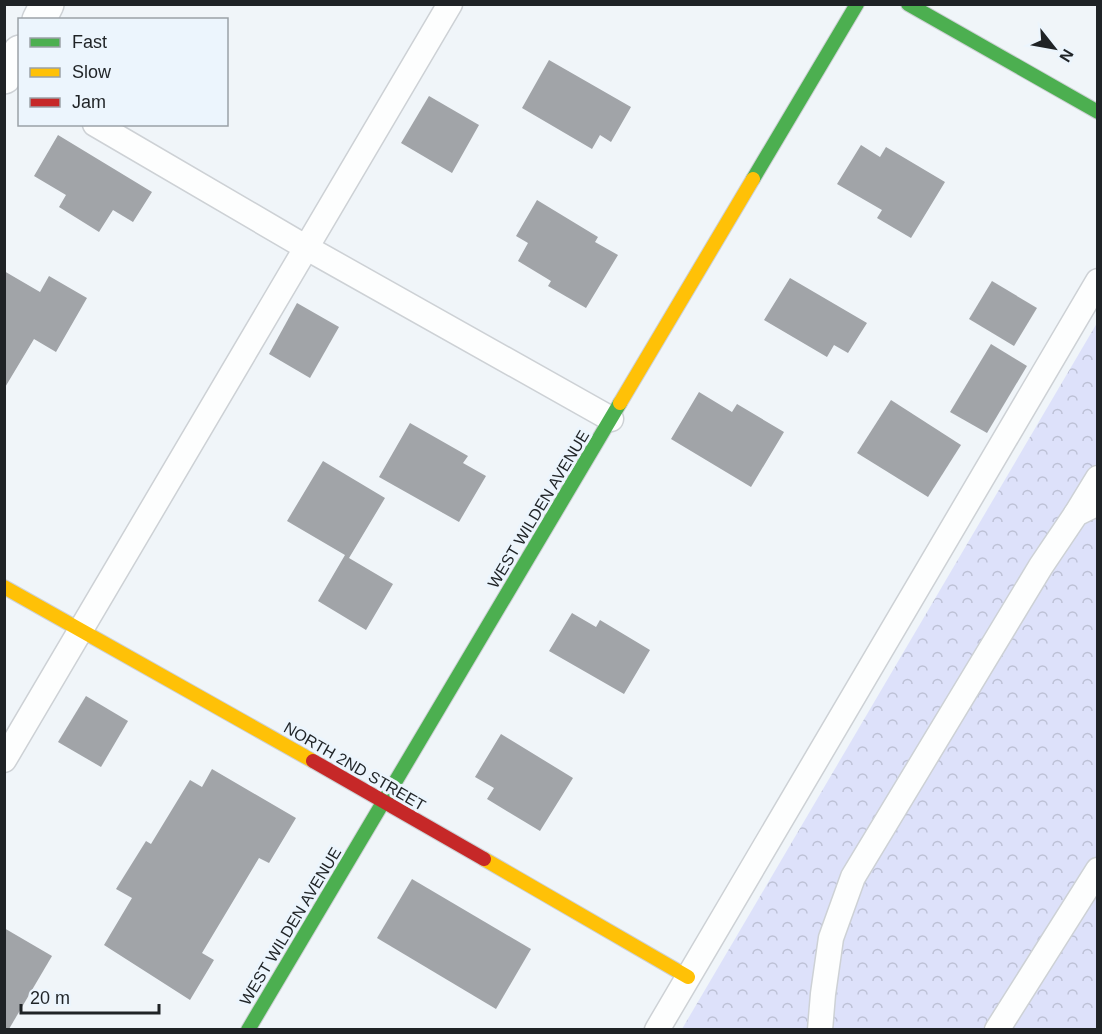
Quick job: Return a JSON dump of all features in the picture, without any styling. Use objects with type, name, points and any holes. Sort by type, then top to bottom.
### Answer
[{"type":"street","points":[[40,18],[48,4]]},
{"type":"street","name":"WEST WILDEN AVENUE","points":[[248,1029],[857,4]]},
{"type":"street","points":[[908,4],[1098,112]]},
{"type":"street","name":"NORTH 2ND STREET","points":[[4,587],[384,801],[688,977]]},
{"type":"lane","points":[[4,760],[450,4]]},
{"type":"lane","points":[[98,126],[306,248],[611,419]]},
{"type":"lane","points":[[657,1029],[1098,281]]},
{"type":"lane","points":[[820,1029],[822,994],[831,938],[853,877],[1035,576],[1098,478]]},
{"type":"lane","points":[[1076,514],[1098,502]]},
{"type":"lane","points":[[997,1029],[1098,870]]},
{"type":"green space","points":[[1097,323],[1097,1029],[682,1029]]},
{"type":"building","points":[[549,60],[631,107],[611,142],[600,135],[592,149],[522,108]]},
{"type":"building","points":[[429,96],[479,125],[452,173],[401,143]]},
{"type":"building","points":[[58,135],[152,192],[133,222],[113,210],[99,232],[59,207],[66,195],[34,176]]},
{"type":"building","points":[[861,145],[880,157],[886,147],[945,182],[911,238],[877,218],[882,210],[837,184]]},
{"type":"building","points":[[537,200],[598,237],[595,242],[618,255],[586,308],[548,286],[551,281],[518,261],[528,243],[516,236]]},
{"type":"building","points":[[4,271],[40,292],[49,276],[87,298],[56,352],[34,339],[4,389]]},
{"type":"building","points":[[790,278],[867,323],[848,353],[834,345],[827,357],[764,320]]},
{"type":"building","points":[[992,281],[1037,308],[1014,346],[969,319]]},
{"type":"building","points":[[297,303],[339,327],[310,378],[269,354]]},
{"type":"building","points":[[991,344],[1027,366],[987,433],[950,412]]},
{"type":"building","points":[[699,392],[732,412],[737,404],[784,432],[751,487],[671,439]]},
{"type":"building","points":[[891,400],[961,445],[928,497],[857,453]]},
{"type":"building","points":[[410,423],[468,456],[463,463],[486,476],[459,522],[379,477]]},
{"type":"building","points":[[323,461],[385,498],[349,558],[393,584],[366,630],[318,601],[345,555],[287,521]]},
{"type":"building","points":[[572,613],[596,627],[600,620],[650,650],[624,694],[549,651]]},
{"type":"building","points":[[86,696],[128,721],[101,767],[58,742]]},
{"type":"building","points":[[501,734],[573,778],[540,831],[487,799],[494,788],[475,777]]},
{"type":"building","points":[[212,769],[296,818],[269,863],[259,858],[202,953],[214,960],[190,1000],[104,945],[132,898],[116,889],[146,841],[151,844],[190,780],[202,787]]},
{"type":"building","points":[[412,879],[531,949],[496,1009],[377,938]]},
{"type":"building","points":[[4,928],[52,956],[9,1029],[4,1029]]},
{"type":"traffic: fast","points":[[753,179],[857,4]]},
{"type":"traffic: fast","points":[[908,4],[1098,112]]},
{"type":"traffic: fast","points":[[248,1030],[620,403]]},
{"type":"traffic: slow","points":[[620,403],[753,179]]},
{"type":"traffic: slow","points":[[4,587],[313,761]]},
{"type":"traffic: slow","points":[[484,859],[688,977]]},
{"type":"traffic: jam","points":[[313,761],[484,859]]}]
